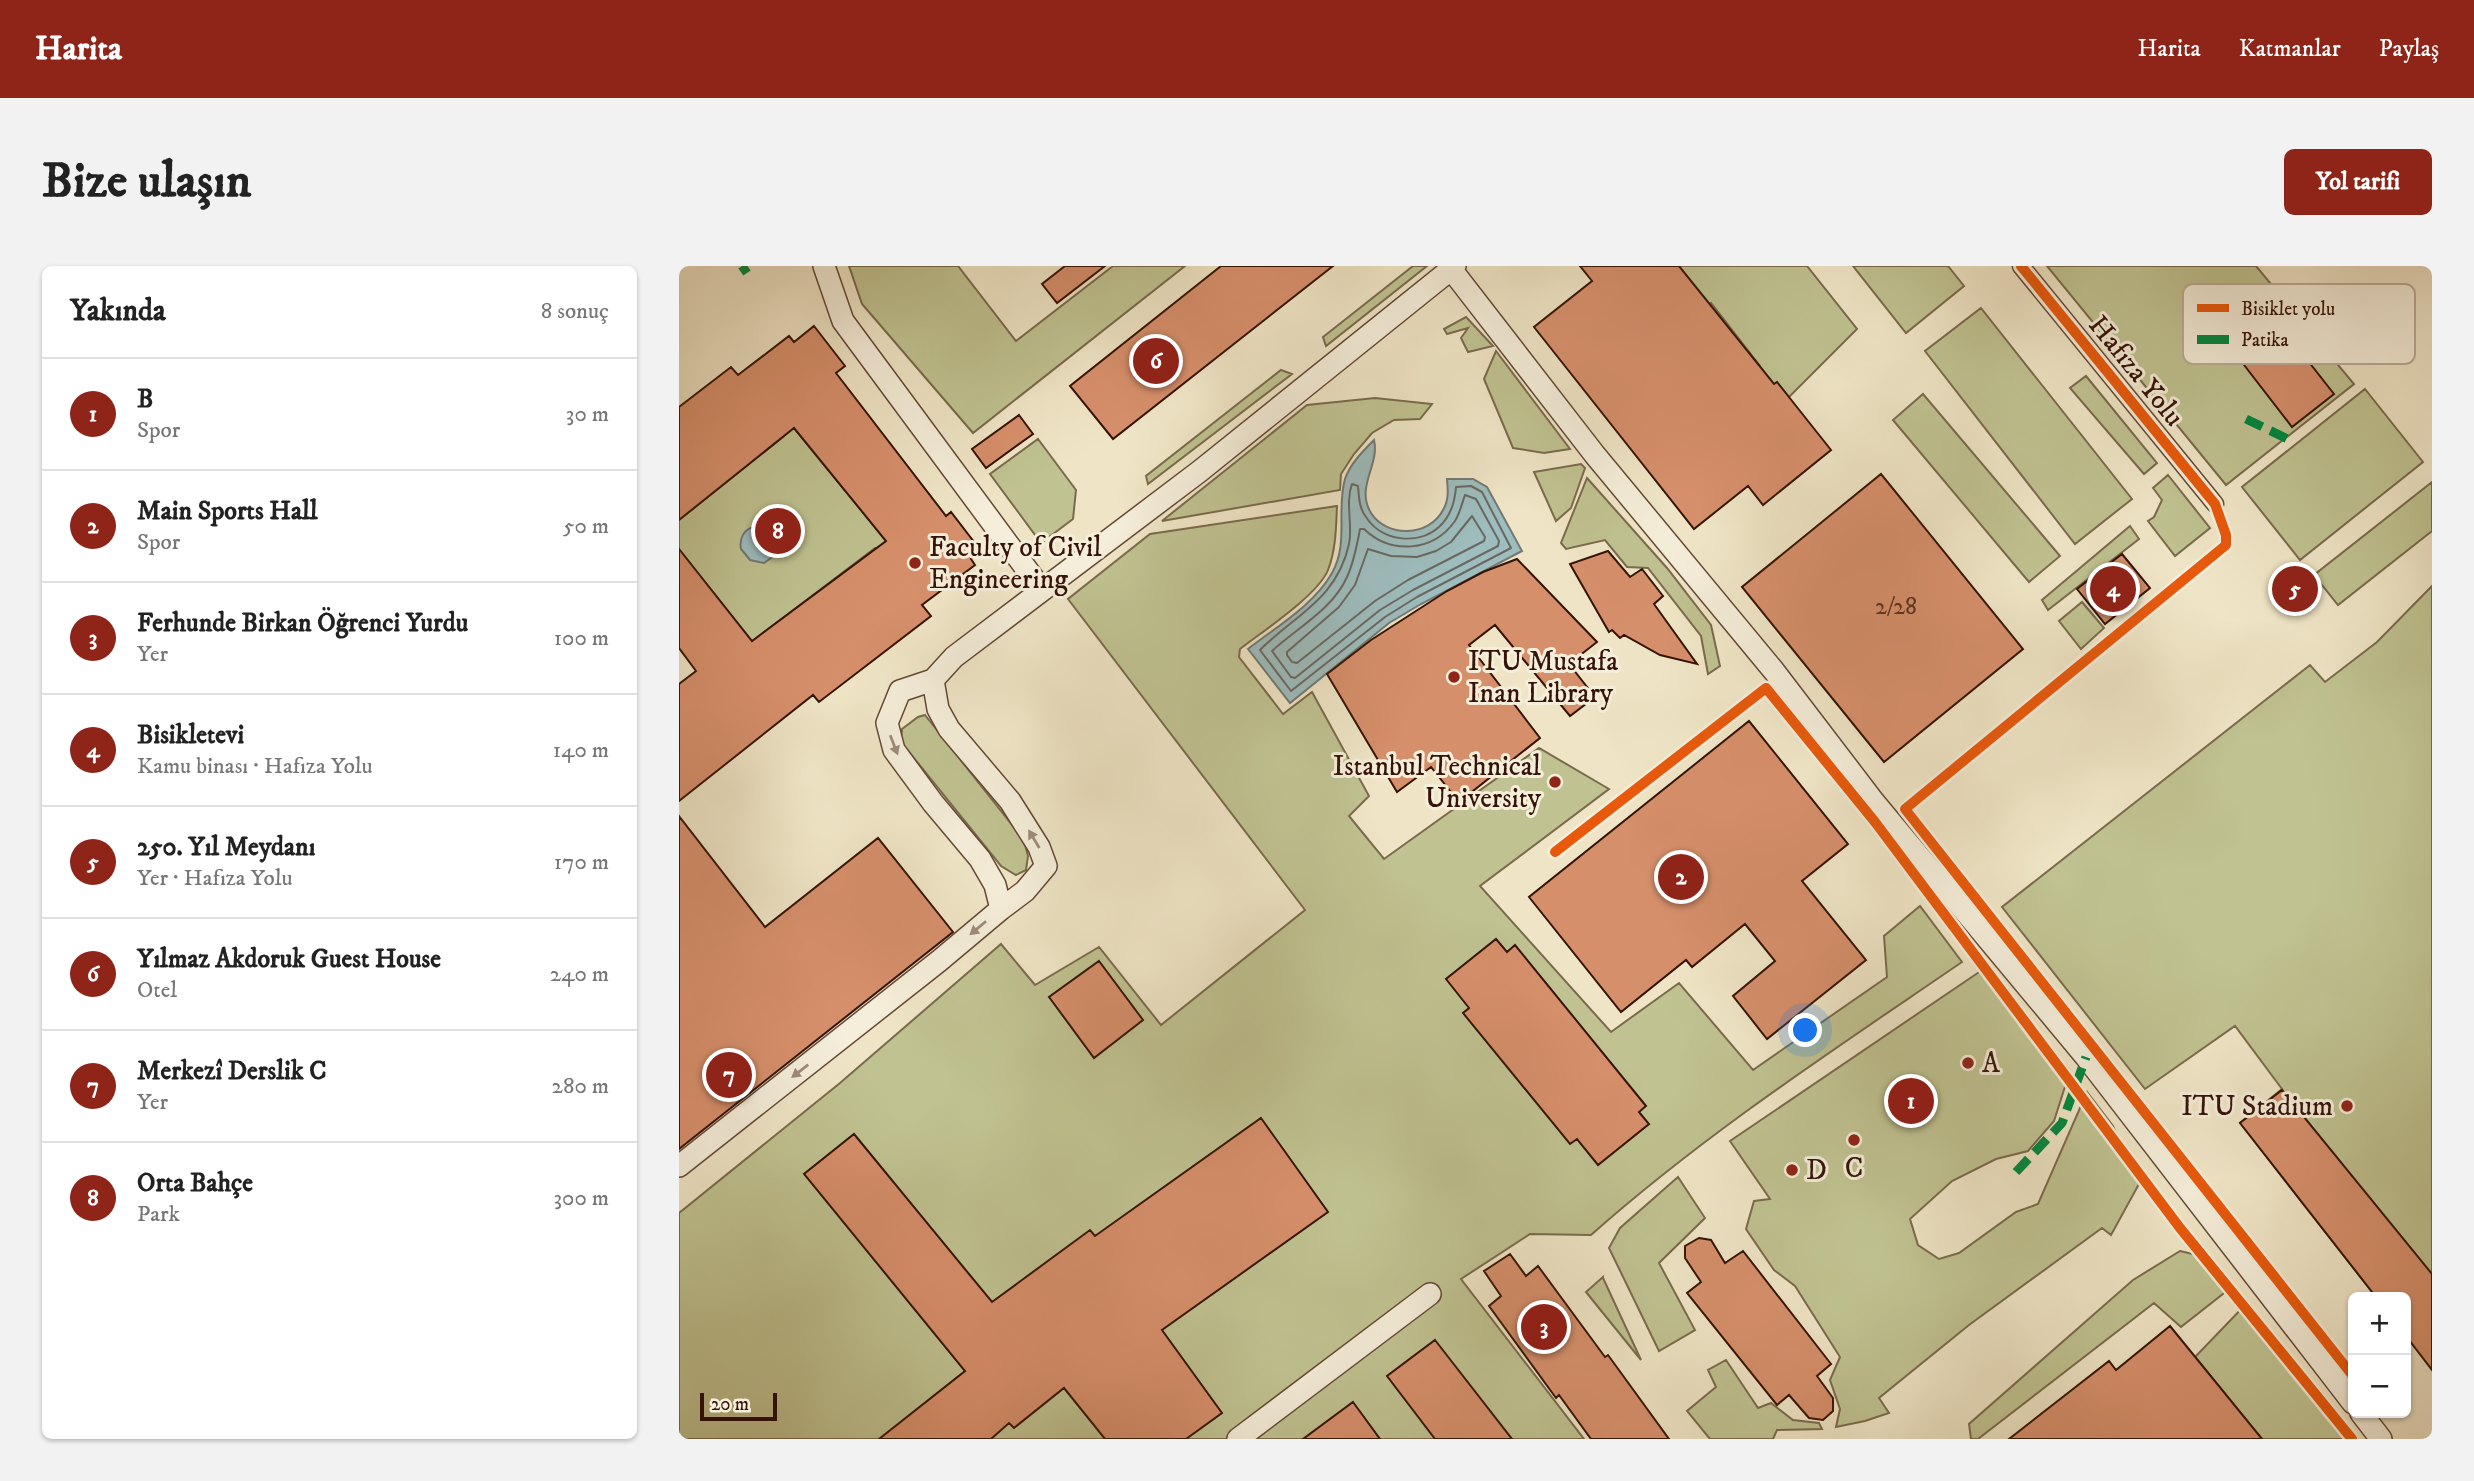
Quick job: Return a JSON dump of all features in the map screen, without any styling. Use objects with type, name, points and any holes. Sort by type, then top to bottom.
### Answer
[{"type":"street","points":[[824,266],[843,321],[1042,590]]},
{"type":"street","name":"Hafıza Yolu","points":[[2021,266],[2215,504]]},
{"type":"street","points":[[1001,909],[995,885],[980,859],[894,751],[887,723],[900,691],[933,680],[954,657],[1200,471],[1453,267],[1595,455],[1774,671],[1874,802],[2086,1057],[2348,1397]]},
{"type":"street","points":[[679,1166],[1025,891],[1046,866],[1039,847],[1010,801],[949,729],[938,709],[933,680]]},
{"type":"street","points":[[1238,1439],[1430,1294]]},
{"type":"street","points":[[2365,1418],[2381,1439]]},
{"type":"green space","points":[[849,266],[958,266],[1016,341],[1113,266],[1185,266],[973,433],[862,304]]},
{"type":"green space","points":[[1413,266],[1427,266],[1326,346],[1323,337]]},
{"type":"green space","points":[[1679,266],[1807,266],[1857,329],[1789,397],[1777,382],[1764,392],[1760,366],[1711,303],[1699,312]]},
{"type":"green space","points":[[1853,266],[1948,266],[1964,286],[1906,333]]},
{"type":"green space","points":[[2047,266],[2256,266],[2271,284],[2183,284],[2183,364],[2337,364],[2354,384],[2226,485]]},
{"type":"green space","points":[[1981,308],[2132,499],[2075,544],[1925,351]]},
{"type":"green space","points":[[1466,317],[1493,346],[1468,352],[1461,338],[1468,328],[1447,334],[1444,329]]},
{"type":"green space","points":[[1496,351],[1570,449],[1544,453],[1513,448],[1484,379]]},
{"type":"green space","points":[[1281,370],[1292,374],[1148,484],[1146,476]]},
{"type":"green space","points":[[2086,376],[2157,463],[2144,474],[2070,388]]},
{"type":"green space","points":[[2365,389],[2423,462],[2300,560],[2242,487]]},
{"type":"green space","points":[[1923,394],[2060,556],[2029,582],[1893,420]]},
{"type":"green space","points":[[1375,398],[1432,404],[1420,419],[1394,420],[1372,433],[1341,474],[1340,490],[1162,521],[1307,405]]},
{"type":"green space","points":[[785,417],[892,548],[875,548],[763,633],[760,652],[679,549],[679,520],[784,436]]},
{"type":"green space","points":[[1038,439],[1076,490],[1073,519],[1041,543],[990,474]]},
{"type":"green space","points":[[1581,464],[1585,468],[1571,508],[1556,521],[1534,472]]},
{"type":"green space","points":[[2168,475],[2210,528],[2175,556],[2148,521],[2154,517],[2162,500],[2153,488]]},
{"type":"green space","points":[[1587,478],[1667,568],[1711,625],[1720,666],[1708,674],[1701,636],[1648,568],[1627,567],[1605,540],[1566,549],[1561,543]]},
{"type":"green space","points":[[2432,482],[2432,531],[2338,605],[2314,575]]},
{"type":"green space","points":[[1337,506],[1333,555],[1322,580],[1289,612],[1240,649],[1239,657],[1283,714],[1312,692],[1369,796],[1349,816],[1384,859],[1539,748],[1609,789],[1480,886],[1611,1032],[1679,983],[1753,1070],[1887,977],[1884,936],[1920,906],[1962,962],[1725,1127],[1591,1235],[1530,1234],[1461,1279],[1584,1439],[679,1439],[679,1213],[840,1083],[1001,944],[1035,985],[1099,947],[1161,1025],[1305,910],[1068,599],[1150,534]]},
{"type":"green space","points":[[2130,526],[2139,539],[2048,610],[2042,600]]},
{"type":"green space","points":[[2432,586],[2432,1369],[2411,1342],[2411,1292],[2372,1292],[2240,1123],[2282,1089],[2235,1026],[2145,1089],[2002,907],[2310,665],[2325,682],[2377,642]]},
{"type":"green space","points":[[2082,602],[2104,628],[2081,649],[2059,621]]},
{"type":"green space","points":[[925,715],[1024,840],[1028,856],[1026,870],[1016,875],[1001,866],[901,742],[902,729]]},
{"type":"green space","points":[[1988,966],[2070,1071],[2054,1121],[2028,1151],[1996,1159],[1952,1181],[1910,1219],[1918,1245],[1939,1259],[1959,1253],[2016,1212],[2038,1204],[2087,1092],[2113,1126],[2139,1184],[2111,1235],[2102,1228],[1969,1325],[1879,1398],[1889,1413],[1836,1427],[1840,1409],[1830,1380],[1840,1357],[1795,1286],[1774,1270],[1746,1229],[1754,1201],[1770,1199],[1730,1141]]},
{"type":"green space","points":[[1678,1177],[1705,1218],[1659,1263],[1695,1330],[1659,1351],[1609,1248],[1620,1228]]},
{"type":"green space","points":[[2180,1251],[2213,1259],[2233,1286],[2181,1327],[2154,1303],[1978,1439],[1971,1439],[1969,1424],[2133,1280]]},
{"type":"green space","points":[[1603,1278],[1641,1360],[1586,1292]]},
{"type":"green space","points":[[2247,1303],[2351,1439],[2262,1439],[2195,1357]]},
{"type":"green space","points":[[1726,1360],[1758,1408],[1771,1403],[1793,1420],[1819,1423],[1822,1429],[1777,1430],[1773,1439],[1710,1439],[1687,1411],[1716,1387],[1708,1370]]},
{"type":"water","points":[[1374,440],[1374,458],[1366,494],[1371,513],[1378,521],[1387,527],[1408,531],[1428,525],[1437,519],[1445,506],[1448,495],[1447,479],[1473,479],[1487,487],[1522,551],[1389,623],[1290,703],[1248,649],[1305,605],[1332,573],[1340,550],[1345,479],[1353,463]]},
{"type":"water","points":[[755,527],[765,536],[776,537],[780,544],[775,555],[764,563],[750,560],[741,549],[743,535],[748,529]]},
{"type":"building","points":[[1065,266],[1105,266],[1057,303],[1042,284]]},
{"type":"building","points":[[1221,266],[1333,266],[1113,439],[1070,386]]},
{"type":"building","points":[[1580,266],[1679,266],[1831,450],[1763,505],[1748,486],[1694,529],[1534,327],[1592,281]]},
{"type":"building","name":"Faculty of Civil Engineering","points":[[814,326],[845,366],[836,373],[946,516],[951,512],[981,551],[971,559],[975,565],[922,605],[931,616],[819,702],[813,695],[679,801],[679,684],[696,671],[679,648],[679,549],[752,641],[886,541],[794,428],[679,520],[679,407],[731,367],[738,375],[789,336],[794,342]]},
{"type":"building","points":[[2243,364],[2310,364],[2334,394],[2292,427]]},
{"type":"building","points":[[1019,415],[1033,434],[986,468],[972,449]]},
{"type":"building","points":[[1881,474],[2023,649],[1884,762],[1742,587]]},
{"type":"building","points":[[1608,551],[1630,577],[1642,569],[1663,596],[1654,604],[1697,664],[1660,655],[1624,635],[1620,638],[1612,630],[1609,632],[1570,564]]},
{"type":"building","points":[[2122,554],[2150,588],[2105,624],[2077,589]]},
{"type":"building","name":"ITU Mustafa Inan Library","points":[[1517,559],[1597,642],[1569,664],[1595,697],[1570,716],[1495,625],[1469,645],[1540,738],[1459,802],[1431,767],[1397,792],[1327,674],[1371,640],[1447,591],[1483,572]]},
{"type":"building","points":[[1749,721],[1848,844],[1802,881],[1866,960],[1767,1039],[1733,996],[1775,961],[1745,924],[1692,967],[1686,960],[1621,1012],[1529,897]]},
{"type":"building","points":[[679,816],[765,927],[878,838],[953,932],[679,1149]]},
{"type":"building","points":[[1496,939],[1507,952],[1515,945],[1646,1106],[1639,1112],[1649,1124],[1598,1165],[1577,1139],[1570,1144],[1463,1013],[1469,1008],[1446,979]]},
{"type":"building","points":[[1099,961],[1143,1020],[1094,1058],[1049,997]]},
{"type":"building","points":[[2282,1090],[2432,1274],[2432,1370],[2411,1343],[2411,1292],[2372,1292],[2240,1123]]},
{"type":"building","points":[[1261,1118],[1328,1212],[1162,1330],[1222,1413],[1186,1439],[1105,1439],[1064,1388],[1014,1428],[1009,1423],[991,1439],[879,1439],[965,1371],[804,1174],[854,1134],[992,1302],[1090,1230],[1095,1236]]},
{"type":"building","points":[[1699,1238],[1711,1240],[1725,1263],[1743,1251],[1831,1364],[1817,1376],[1833,1398],[1833,1411],[1823,1420],[1809,1418],[1789,1395],[1777,1405],[1687,1293],[1701,1282],[1685,1258],[1685,1246]]},
{"type":"building","points":[[1510,1254],[1526,1276],[1538,1266],[1669,1439],[1591,1439],[1559,1395],[1556,1398],[1489,1306],[1501,1296],[1484,1271]]},
{"type":"building","points":[[2170,1326],[2262,1439],[2009,1439],[2109,1361],[2116,1370]]},
{"type":"building","points":[[1435,1340],[1512,1439],[1435,1439],[1387,1376]]},
{"type":"building","points":[[1353,1402],[1380,1439],[1303,1439]]},
{"type":"marked path","points":[[742,266],[747,273]]},
{"type":"marked path","points":[[2246,419],[2294,442]]},
{"type":"marked path","points":[[2016,1172],[2062,1123],[2086,1057]]},
{"type":"cycle path","points":[[2021,266],[2215,504],[2226,535],[2226,545],[1905,809],[2348,1370]]},
{"type":"cycle path","points":[[1555,852],[1766,688],[1875,822],[2180,1228],[2352,1439]]},
{"type":"place","name":"Yılmaz Akdoruk Guest House","points":[[1156,361]]},
{"type":"place","name":"Orta Bahçe","points":[[778,531]]},
{"type":"place","name":"Faculty of Civil Engineering","points":[[915,563]]},
{"type":"place","name":"Bisikletevi","points":[[2113,589]]},
{"type":"place","name":"250. Yıl Meydanı","points":[[2295,589]]},
{"type":"place","name":"ITU Mustafa Inan Library","points":[[1454,677]]},
{"type":"place","name":"Istanbul Technical University","points":[[1555,782]]},
{"type":"place","name":"Main Sports Hall","points":[[1681,877]]},
{"type":"place","name":"A","points":[[1968,1063]]},
{"type":"place","name":"Merkezî Derslik C","points":[[729,1075]]},
{"type":"place","name":"B","points":[[1911,1101]]},
{"type":"place","name":"ITU Stadium","points":[[2347,1106]]},
{"type":"place","name":"C","points":[[1854,1140]]},
{"type":"place","name":"D","points":[[1792,1170]]},
{"type":"place","name":"Ferhunde Birkan Öğrenci Yurdu","points":[[1544,1327]]}]
